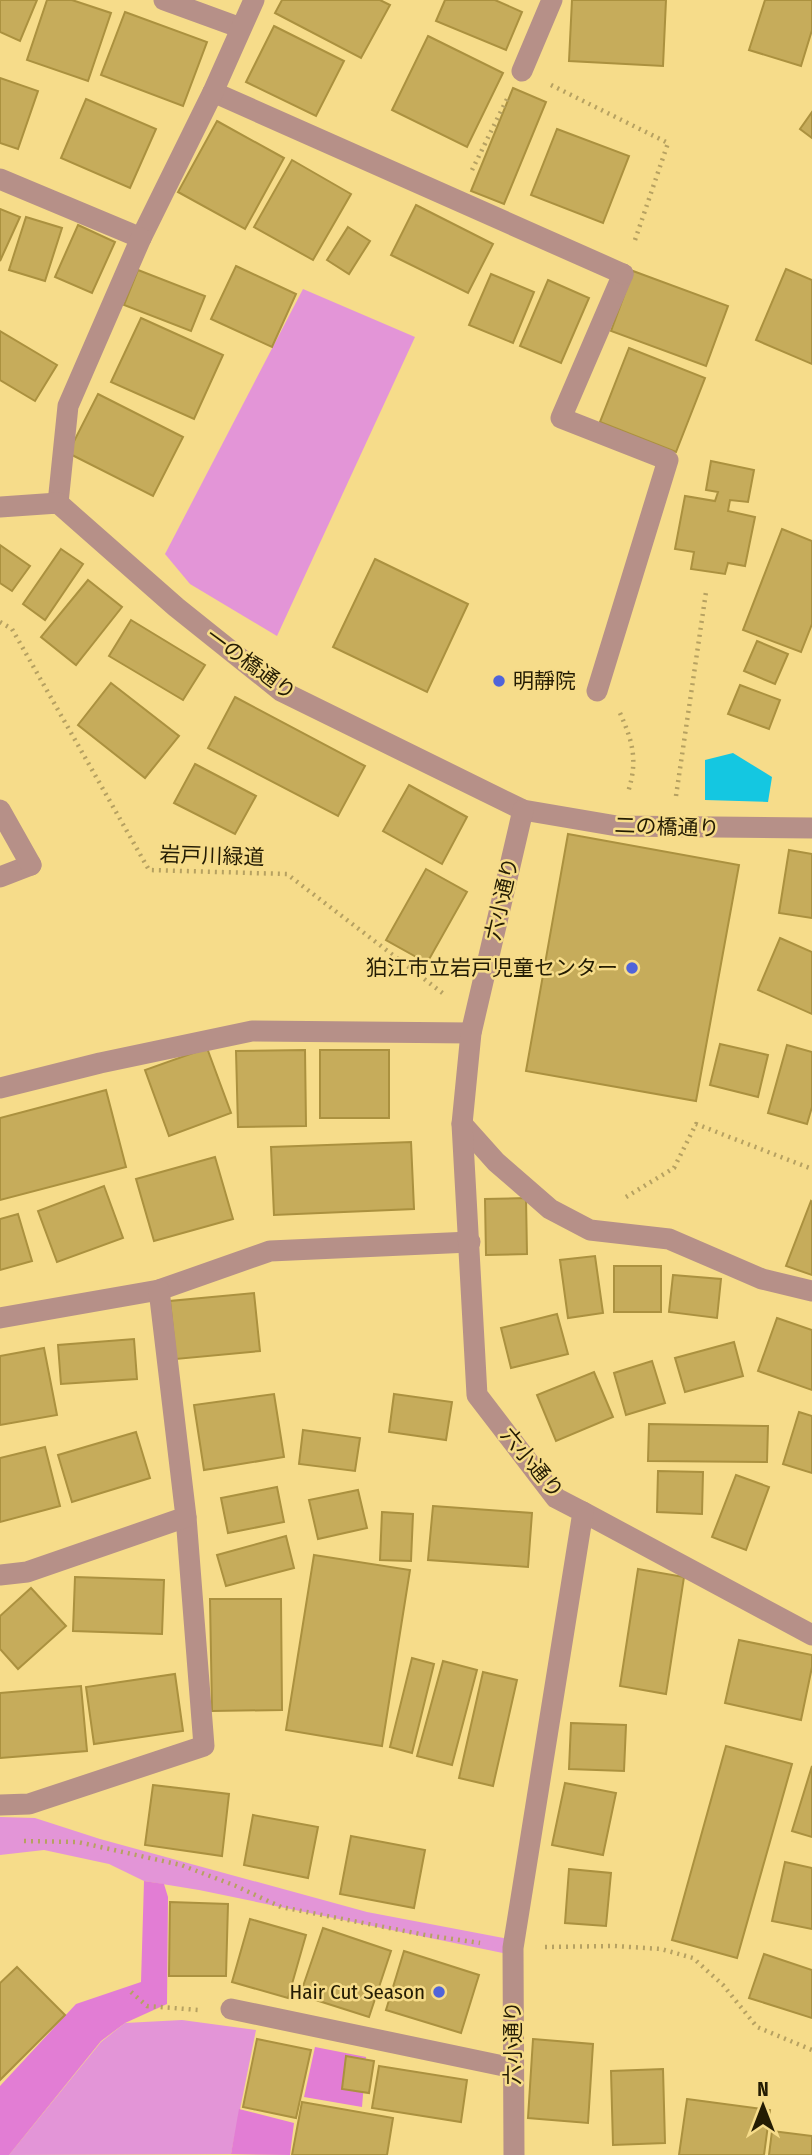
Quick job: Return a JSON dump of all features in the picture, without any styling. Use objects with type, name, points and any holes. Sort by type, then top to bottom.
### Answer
[{"type":"street","points":[[164,0],[241,28]]},
{"type":"street","points":[[0,507],[58,503],[68,406],[141,239],[213,92],[254,0]]},
{"type":"street","points":[[522,71],[552,0]]},
{"type":"street","points":[[213,92],[623,274],[561,418],[668,460],[597,691]]},
{"type":"street","points":[[0,179],[141,239]]},
{"type":"street","name":"一の橋通り","points":[[58,503],[176,607],[281,691],[523,810]]},
{"type":"street","points":[[0,810],[31,865],[0,877]]},
{"type":"street","name":"二の橋通り","points":[[523,810],[617,826],[812,828]]},
{"type":"street","name":"六小通り","points":[[514,2155],[513,1948],[583,1511],[556,1498],[477,1395],[462,1124],[473,1026],[523,810]]},
{"type":"street","points":[[0,1088],[100,1063],[252,1031],[473,1026]]},
{"type":"street","points":[[462,1124],[496,1162],[550,1209],[590,1230],[669,1239],[762,1279],[812,1291]]},
{"type":"street","points":[[0,1318],[159,1290],[270,1251],[470,1242]]},
{"type":"street","points":[[0,1805],[29,1804],[204,1746],[186,1517],[159,1290]]},
{"type":"street","points":[[583,1511],[812,1635]]},
{"type":"street","points":[[0,1575],[27,1572],[186,1517]]},
{"type":"street","points":[[231,2009],[513,2068]]},
{"type":"path","points":[[456,202],[522,71],[668,143],[623,274]]},
{"type":"path","points":[[671,828],[706,592]]},
{"type":"path","name":"岩戸川緑道","points":[[0,622],[12,629],[149,870],[287,874],[473,1026]]},
{"type":"path","points":[[597,691],[618,708],[633,742],[632,779],[617,826]]},
{"type":"path","points":[[617,1198],[629,1198],[674,1168],[696,1124],[812,1169]]},
{"type":"path","points":[[12,1840],[78,1842],[181,1865],[281,1907],[425,1935],[513,1948],[615,1946],[662,1949],[693,1958],[723,1985],[757,2027],[812,2050]]},
{"type":"path","points":[[131,1992],[147,2006],[183,2011],[231,2009]]},
{"type":"shaded area","points":[[303,289],[415,337],[277,636],[190,584],[165,554]]},
{"type":"shaded area","points":[[0,1817],[35,1818],[100,1839],[367,1912],[514,1940],[513,1955],[144,1881],[109,1864],[44,1850],[0,1855]]},
{"type":"shaded area","points":[[144,1881],[164,1884],[168,1897],[167,2004],[125,2023],[101,2041],[9,2155],[0,2155],[0,2086],[76,2004],[141,1982]]},
{"type":"shaded area","points":[[182,2020],[256,2030],[231,2154],[9,2155],[101,2042],[125,2023]]},
{"type":"shaded area","points":[[315,2047],[366,2057],[362,2107],[304,2097]]},
{"type":"shaded area","points":[[239,2109],[294,2123],[290,2155],[231,2154]]},
{"type":"water","points":[[733,753],[772,777],[768,802],[705,800],[705,760]]},
{"type":"building","points":[[0,0],[37,0],[20,41],[0,32]]},
{"type":"building","points":[[47,0],[72,0],[111,13],[88,81],[27,60]]},
{"type":"building","points":[[282,0],[380,0],[390,5],[361,58],[275,13]]},
{"type":"building","points":[[445,0],[495,0],[522,12],[506,50],[436,21]]},
{"type":"building","points":[[572,0],[666,0],[663,66],[569,61]]},
{"type":"building","points":[[765,0],[812,0],[812,30],[801,66],[749,50]]},
{"type":"building","points":[[125,12],[207,42],[183,106],[101,75]]},
{"type":"building","points":[[274,26],[344,61],[316,116],[246,82]]},
{"type":"building","points":[[428,36],[503,73],[467,147],[392,110]]},
{"type":"building","points":[[0,78],[38,91],[18,149],[0,143]]},
{"type":"building","points":[[513,88],[546,102],[504,204],[471,191]]},
{"type":"building","points":[[86,99],[156,129],[130,188],[61,158]]},
{"type":"building","points":[[812,112],[812,138],[800,129]]},
{"type":"building","points":[[217,121],[284,158],[245,229],[178,192]]},
{"type":"building","points":[[557,129],[629,156],[603,223],[531,195]]},
{"type":"building","points":[[292,160],[351,194],[313,260],[254,227]]},
{"type":"building","points":[[416,205],[493,244],[468,293],[391,255]]},
{"type":"building","points":[[0,209],[20,217],[0,261]]},
{"type":"building","points":[[26,217],[62,228],[45,281],[9,270]]},
{"type":"building","points":[[78,225],[115,242],[92,293],[55,277]]},
{"type":"building","points":[[348,227],[370,241],[349,274],[327,260]]},
{"type":"building","points":[[236,266],[296,294],[272,347],[211,319]]},
{"type":"building","points":[[786,269],[812,280],[812,364],[756,340]]},
{"type":"building","points":[[138,270],[205,296],[191,331],[124,305]]},
{"type":"building","points":[[633,271],[728,306],[706,366],[611,331]]},
{"type":"building","points":[[491,274],[534,292],[513,343],[469,325]]},
{"type":"building","points":[[548,280],[589,298],[561,363],[520,346]]},
{"type":"building","points":[[141,318],[223,355],[194,419],[111,382]]},
{"type":"building","points":[[0,331],[57,365],[35,401],[0,380]]},
{"type":"building","points":[[629,348],[705,378],[676,452],[600,422]]},
{"type":"building","points":[[98,394],[183,437],[153,496],[68,453]]},
{"type":"building","points":[[711,461],[754,470],[748,502],[730,500],[728,511],[755,517],[745,566],[728,563],[725,574],[691,569],[694,552],[675,549],[685,496],[715,501],[718,492],[706,490]]},
{"type":"building","points":[[782,529],[812,541],[812,624],[801,652],[743,630]]},
{"type":"building","points":[[0,545],[30,566],[12,591],[0,583]]},
{"type":"building","points":[[61,549],[83,564],[45,620],[23,604]]},
{"type":"building","points":[[375,559],[468,604],[427,692],[333,647]]},
{"type":"building","points":[[88,580],[122,607],[76,665],[41,637]]},
{"type":"building","points":[[131,620],[205,665],[183,700],[109,656]]},
{"type":"building","points":[[757,641],[788,654],[775,684],[744,671]]},
{"type":"building","points":[[111,683],[179,736],[145,778],[78,725]]},
{"type":"building","points":[[740,685],[780,700],[769,729],[728,714]]},
{"type":"building","points":[[235,697],[365,766],[338,816],[208,748]]},
{"type":"building","points":[[195,764],[256,796],[235,834],[174,803]]},
{"type":"building","points":[[409,785],[467,817],[442,864],[383,831]]},
{"type":"building","name":"狛江市立岩戸児童センター","points":[[568,834],[739,865],[696,1101],[526,1071]]},
{"type":"building","points":[[789,850],[812,854],[812,918],[779,913]]},
{"type":"building","points":[[426,869],[467,892],[427,963],[386,940]]},
{"type":"building","points":[[780,938],[812,952],[812,1014],[758,990]]},
{"type":"building","points":[[720,1044],[768,1055],[758,1097],[710,1085]]},
{"type":"building","points":[[787,1045],[812,1052],[812,1107],[807,1124],[768,1113]]},
{"type":"building","points":[[207,1048],[231,1113],[169,1136],[145,1070]]},
{"type":"building","points":[[305,1050],[306,1126],[238,1127],[236,1051]]},
{"type":"building","points":[[320,1050],[389,1050],[389,1118],[320,1118]]},
{"type":"building","points":[[106,1090],[126,1167],[0,1200],[0,1118]]},
{"type":"building","points":[[411,1142],[414,1209],[274,1215],[271,1147]]},
{"type":"building","points":[[215,1157],[233,1219],[154,1241],[136,1179]]},
{"type":"building","points":[[104,1186],[123,1238],[57,1262],[38,1211]]},
{"type":"building","points":[[526,1198],[527,1254],[486,1255],[485,1199]]},
{"type":"building","points":[[812,1202],[812,1275],[786,1266]]},
{"type":"building","points":[[18,1214],[32,1261],[0,1270],[0,1219]]},
{"type":"building","points":[[595,1256],[603,1313],[568,1318],[560,1260]]},
{"type":"building","points":[[614,1266],[661,1266],[661,1312],[614,1312]]},
{"type":"building","points":[[673,1275],[721,1279],[717,1318],[669,1312]]},
{"type":"building","points":[[254,1293],[260,1351],[176,1359],[170,1301]]},
{"type":"building","points":[[557,1314],[568,1354],[511,1368],[501,1328]]},
{"type":"building","points":[[777,1318],[812,1330],[812,1390],[758,1371]]},
{"type":"building","points":[[134,1339],[137,1379],[61,1384],[58,1345]]},
{"type":"building","points":[[734,1342],[743,1376],[685,1392],[675,1358]]},
{"type":"building","points":[[44,1348],[57,1415],[0,1425],[0,1356]]},
{"type":"building","points":[[652,1361],[665,1403],[626,1415],[614,1373]]},
{"type":"building","points":[[594,1372],[613,1417],[556,1441],[537,1395]]},
{"type":"building","points":[[274,1394],[284,1457],[204,1470],[194,1405]]},
{"type":"building","points":[[394,1394],[452,1402],[446,1440],[389,1432]]},
{"type":"building","points":[[799,1412],[812,1416],[812,1473],[783,1464]]},
{"type":"building","points":[[649,1424],[768,1426],[767,1462],[648,1461]]},
{"type":"building","points":[[303,1430],[360,1438],[355,1471],[299,1464]]},
{"type":"building","points":[[136,1432],[150,1478],[72,1502],[58,1455]]},
{"type":"building","points":[[45,1447],[60,1506],[0,1522],[0,1458]]},
{"type":"building","points":[[658,1471],[703,1472],[702,1514],[657,1512]]},
{"type":"building","points":[[736,1475],[769,1487],[746,1550],[712,1537]]},
{"type":"building","points":[[277,1487],[284,1522],[228,1533],[221,1498]]},
{"type":"building","points":[[358,1490],[367,1528],[318,1539],[309,1500]]},
{"type":"building","points":[[433,1506],[532,1513],[528,1567],[428,1560]]},
{"type":"building","points":[[382,1512],[413,1514],[411,1561],[380,1560]]},
{"type":"building","points":[[286,1536],[294,1568],[226,1586],[217,1555]]},
{"type":"building","points":[[314,1555],[410,1570],[382,1746],[286,1730]]},
{"type":"building","points":[[638,1569],[684,1577],[666,1694],[620,1686]]},
{"type":"building","points":[[75,1577],[164,1580],[162,1634],[73,1631]]},
{"type":"building","points":[[31,1588],[66,1626],[18,1669],[0,1649],[0,1616]]},
{"type":"building","points":[[210,1599],[281,1599],[282,1710],[212,1711]]},
{"type":"building","points":[[739,1640],[812,1655],[801,1720],[725,1703]]},
{"type":"building","points":[[412,1658],[434,1664],[412,1753],[390,1747]]},
{"type":"building","points":[[443,1661],[477,1670],[452,1765],[417,1756]]},
{"type":"building","points":[[483,1672],[517,1680],[493,1786],[459,1778]]},
{"type":"building","points":[[175,1674],[183,1731],[94,1744],[86,1687]]},
{"type":"building","points":[[81,1686],[87,1751],[0,1758],[0,1693]]},
{"type":"building","points":[[571,1723],[626,1725],[624,1771],[569,1769]]},
{"type":"building","points":[[726,1746],[792,1764],[737,1958],[672,1940]]},
{"type":"building","points":[[812,1766],[812,1837],[792,1831]]},
{"type":"building","points":[[565,1783],[616,1793],[603,1855],[552,1845]]},
{"type":"building","points":[[153,1785],[229,1794],[222,1856],[145,1845]]},
{"type":"building","points":[[253,1815],[318,1827],[308,1878],[244,1865]]},
{"type":"building","points":[[351,1836],[425,1850],[414,1908],[340,1894]]},
{"type":"building","points":[[785,1862],[812,1868],[812,1929],[772,1921]]},
{"type":"building","points":[[569,1869],[611,1873],[606,1926],[565,1923]]},
{"type":"building","points":[[170,1902],[228,1904],[226,1976],[169,1976]]},
{"type":"building","points":[[250,1919],[306,1935],[288,1998],[232,1982]]},
{"type":"building","points":[[323,1928],[391,1951],[369,2017],[300,1995]]},
{"type":"building","points":[[404,1951],[479,1975],[461,2033],[386,2010]]},
{"type":"building","points":[[764,1954],[812,1970],[812,2018],[749,1998]]},
{"type":"building","points":[[17,1967],[65,2015],[0,2080],[0,1983]]},
{"type":"building","points":[[257,2039],[311,2050],[296,2118],[243,2107]]},
{"type":"building","points":[[533,2039],[593,2044],[588,2123],[528,2118]]},
{"type":"building","points":[[346,2056],[374,2061],[369,2093],[342,2089]]},
{"type":"building","points":[[379,2066],[467,2080],[461,2122],[372,2108]]},
{"type":"building","points":[[663,2069],[665,2143],[613,2145],[611,2071]]},
{"type":"building","points":[[687,2099],[770,2110],[764,2155],[679,2155]]},
{"type":"building","points":[[302,2102],[393,2118],[387,2155],[292,2155]]},
{"type":"building","points":[[772,2131],[812,2136],[812,2155],[769,2155]]},
{"type":"place","name":"明靜院","points":[[499,681]]},
{"type":"place","name":"狛江市立岩戸児童センター","points":[[632,968]]},
{"type":"place","name":"Hair Cut Season","points":[[439,1992]]}]
